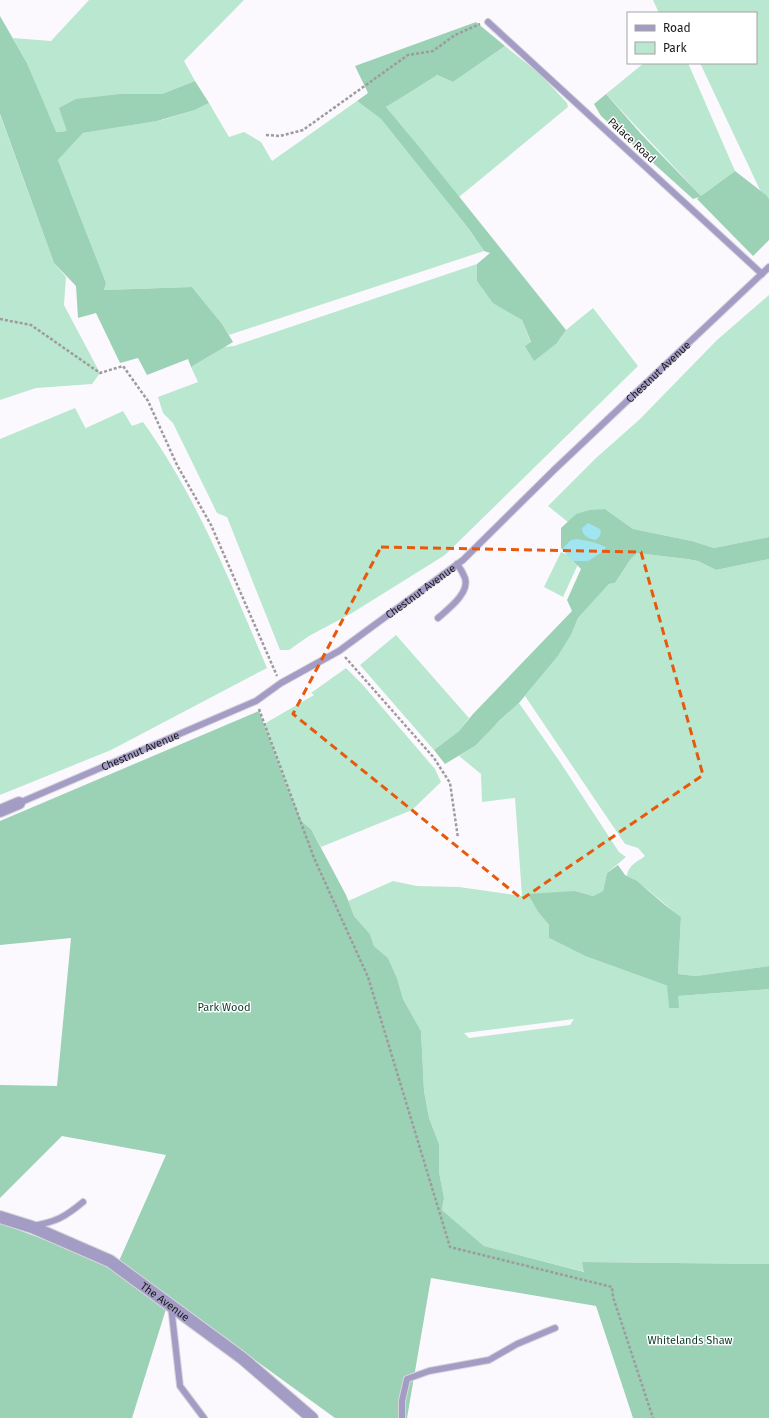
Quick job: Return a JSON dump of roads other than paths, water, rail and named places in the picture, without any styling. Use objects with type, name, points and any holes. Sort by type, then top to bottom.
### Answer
[{"type":"street","name":"Chestnut Avenue","points":[[0,811],[19,803]]},
{"type":"street","name":"The Avenue","points":[[0,1217],[29,1226],[110,1261],[242,1358],[312,1418]]},
{"type":"lane","name":"Palace Road","points":[[488,22],[762,274]]},
{"type":"lane","name":"Chestnut Avenue","points":[[19,803],[256,702],[281,683],[339,651],[463,560],[554,470],[769,267]]},
{"type":"lane","points":[[438,618],[458,600],[466,586],[465,578],[457,564]]},
{"type":"lane","points":[[29,1226],[55,1220],[69,1213],[82,1202]]},
{"type":"lane","points":[[171,1306],[180,1386],[204,1418]]},
{"type":"lane","points":[[402,1418],[402,1402],[407,1379],[429,1371],[488,1360],[517,1344],[555,1328]]},
{"type":"water","points":[[588,523],[601,531],[596,540],[588,538],[582,531],[582,528]]},
{"type":"water","points":[[577,539],[593,542],[606,547],[604,551],[588,561],[573,561],[563,548],[571,540]]},
{"type":"park label","name":"Park Wood","points":[[224,1007]]},
{"type":"park label","name":"Whitelands Shaw","points":[[690,1340]]}]
